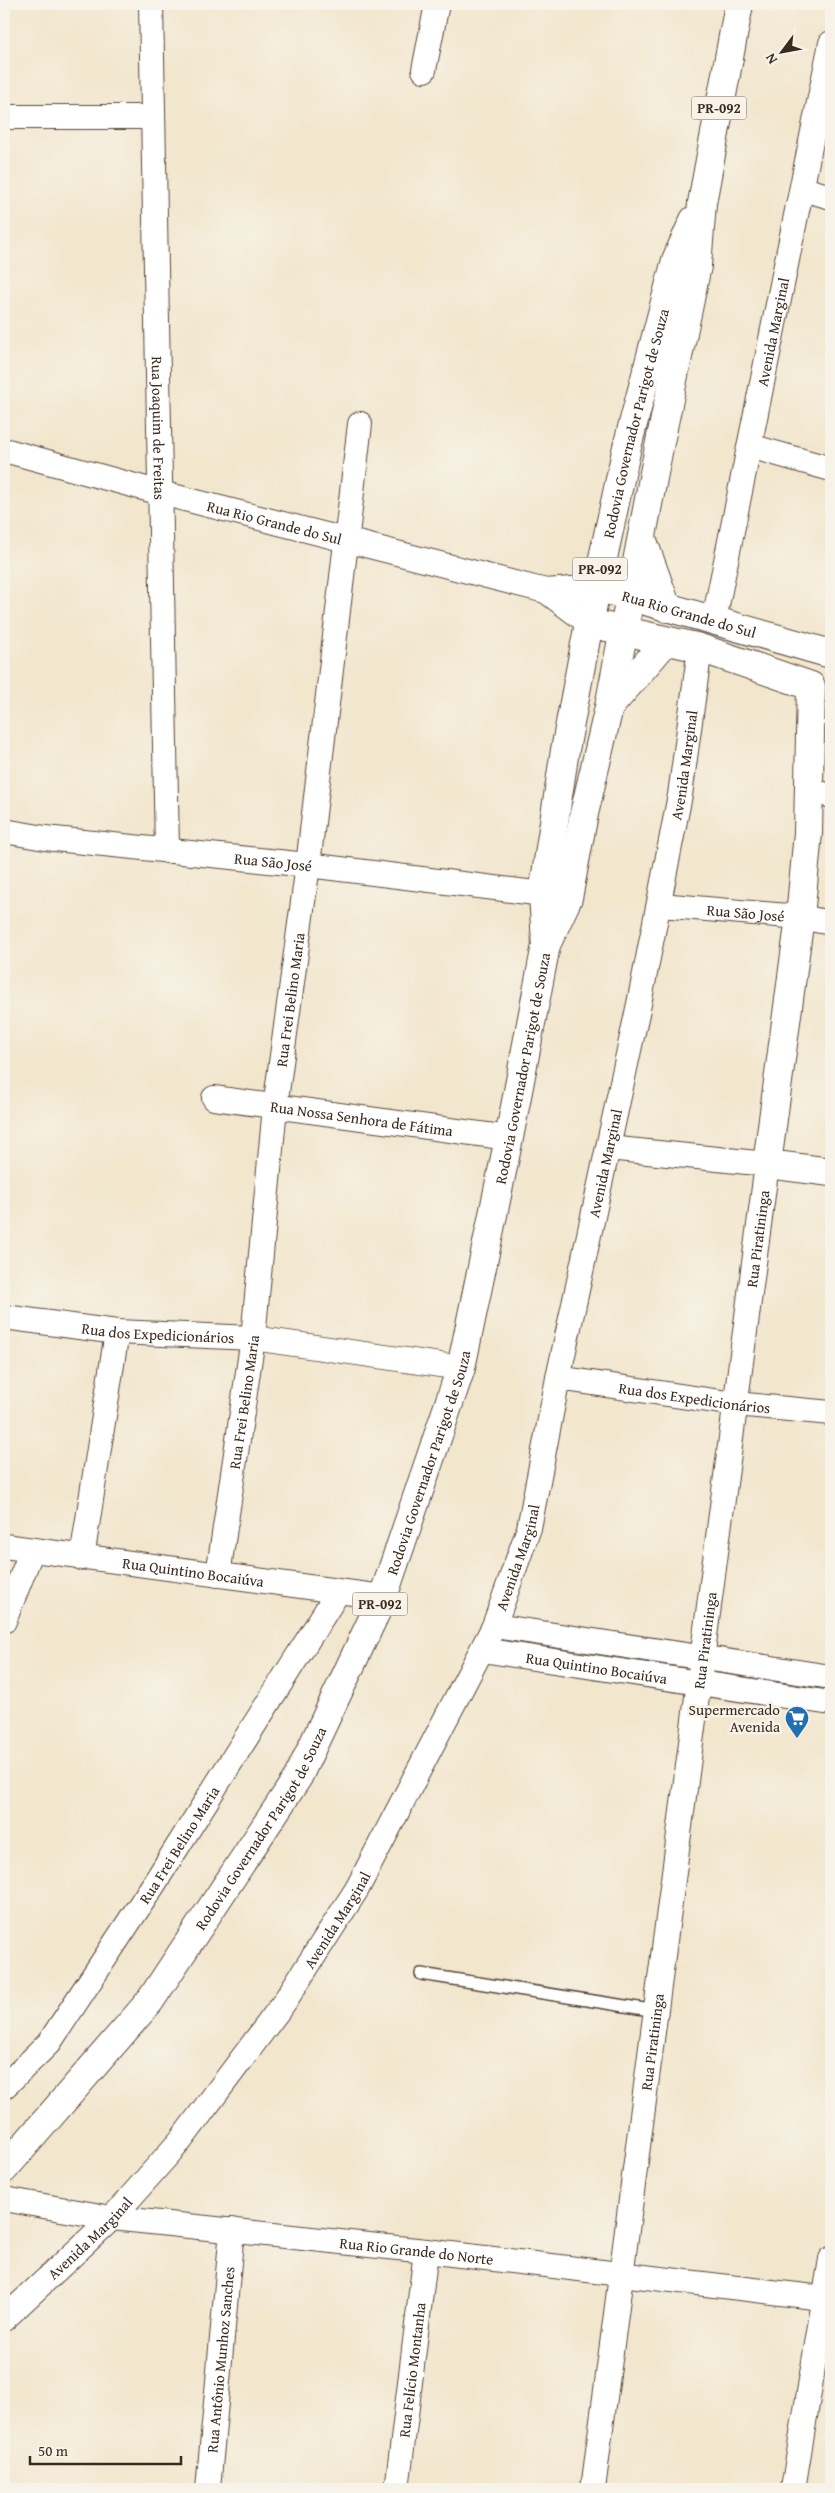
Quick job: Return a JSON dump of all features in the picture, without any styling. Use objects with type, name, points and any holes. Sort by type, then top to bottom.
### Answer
[{"type":"main road","name":"Rodovia Governador Parigot de Souza","points":[[4,2169],[150,2001],[298,1777],[383,1597],[461,1368],[509,1138],[546,945],[568,898],[584,814],[609,707],[622,631],[643,538],[660,442],[698,266],[702,203],[740,7]]},
{"type":"main road","name":"Rodovia Governador Parigot de Souza","points":[[546,945],[542,894],[565,750],[589,623],[627,447],[676,260],[702,203]]},
{"type":"main road","points":[[643,538],[667,608]]},
{"type":"main road","name":"Rua Rio Grande do Sul","points":[[597,587],[831,654]]},
{"type":"main road","points":[[589,623],[700,648]]},
{"type":"main road","points":[[609,707],[666,641]]},
{"type":"main road","name":"Rua Piratininga","points":[[700,648],[811,686],[820,793],[800,917],[767,1164]]},
{"type":"main road","points":[[767,1164],[831,1172]]},
{"type":"street","name":"Rua Joaquim de Freitas","points":[[151,4],[167,851]]},
{"type":"street","points":[[424,70],[437,4]]},
{"type":"street","name":"Avenida Marginal","points":[[714,620],[803,189],[831,43]]},
{"type":"street","points":[[4,117],[153,117]]},
{"type":"street","points":[[803,189],[831,198]]},
{"type":"street","name":"Rua Frei Belino Maria","points":[[218,1574],[253,1338],[275,1107],[308,865],[360,424]]},
{"type":"street","points":[[750,446],[831,468]]},
{"type":"street","name":"Rua Rio Grande do Sul","points":[[4,450],[160,493],[546,591],[597,587]]},
{"type":"street","name":"Rua Rio Grande do Sul","points":[[546,591],[589,623]]},
{"type":"street","name":"Avenida Marginal","points":[[4,2319],[112,2218],[181,2140],[282,2004],[357,1889],[494,1626],[528,1528],[558,1378],[660,905],[680,795],[700,648]]},
{"type":"street","name":"Rua São José","points":[[4,830],[45,838],[308,865],[542,894]]},
{"type":"street","name":"Rua São José","points":[[660,905],[800,917],[831,923]]},
{"type":"street","name":"Rua Nossa Senhora de Fátima","points":[[214,1098],[509,1138]]},
{"type":"street","points":[[608,1148],[767,1164]]},
{"type":"street","name":"Rua Piratininga","points":[[593,2489],[767,1164]]},
{"type":"street","name":"Rua dos Expedicionários","points":[[4,1317],[117,1332],[253,1338],[461,1368]]},
{"type":"street","points":[[82,1558],[117,1332]]},
{"type":"street","name":"Rua dos Expedicionários","points":[[558,1378],[735,1404],[830,1407]]},
{"type":"street","name":"Rua Quintino Bocaiúva","points":[[4,1546],[383,1597]]},
{"type":"street","points":[[4,1621],[32,1550]]},
{"type":"street","name":"Rua Frei Belino Maria","points":[[4,2087],[49,2043],[154,1884],[338,1592]]},
{"type":"street","name":"Rua Quintino Bocaiúva","points":[[494,1626],[831,1677]]},
{"type":"street","name":"Rua Quintino Bocaiúva","points":[[482,1650],[831,1703]]},
{"type":"street","name":"Rua Rio Grande do Norte","points":[[4,2199],[112,2218],[426,2251],[828,2298]]},
{"type":"street","name":"Rua Antônio Munhoz Sanches","points":[[208,2489],[232,2230]]},
{"type":"street","name":"Rua Felício Montanha","points":[[397,2489],[426,2251]]},
{"type":"street","points":[[793,2489],[828,2298],[831,2259]]},
{"type":"lane","points":[[421,1974],[657,2011]]},
{"type":"place","name":"Supermercado Avenida","points":[[797,1739]]}]
